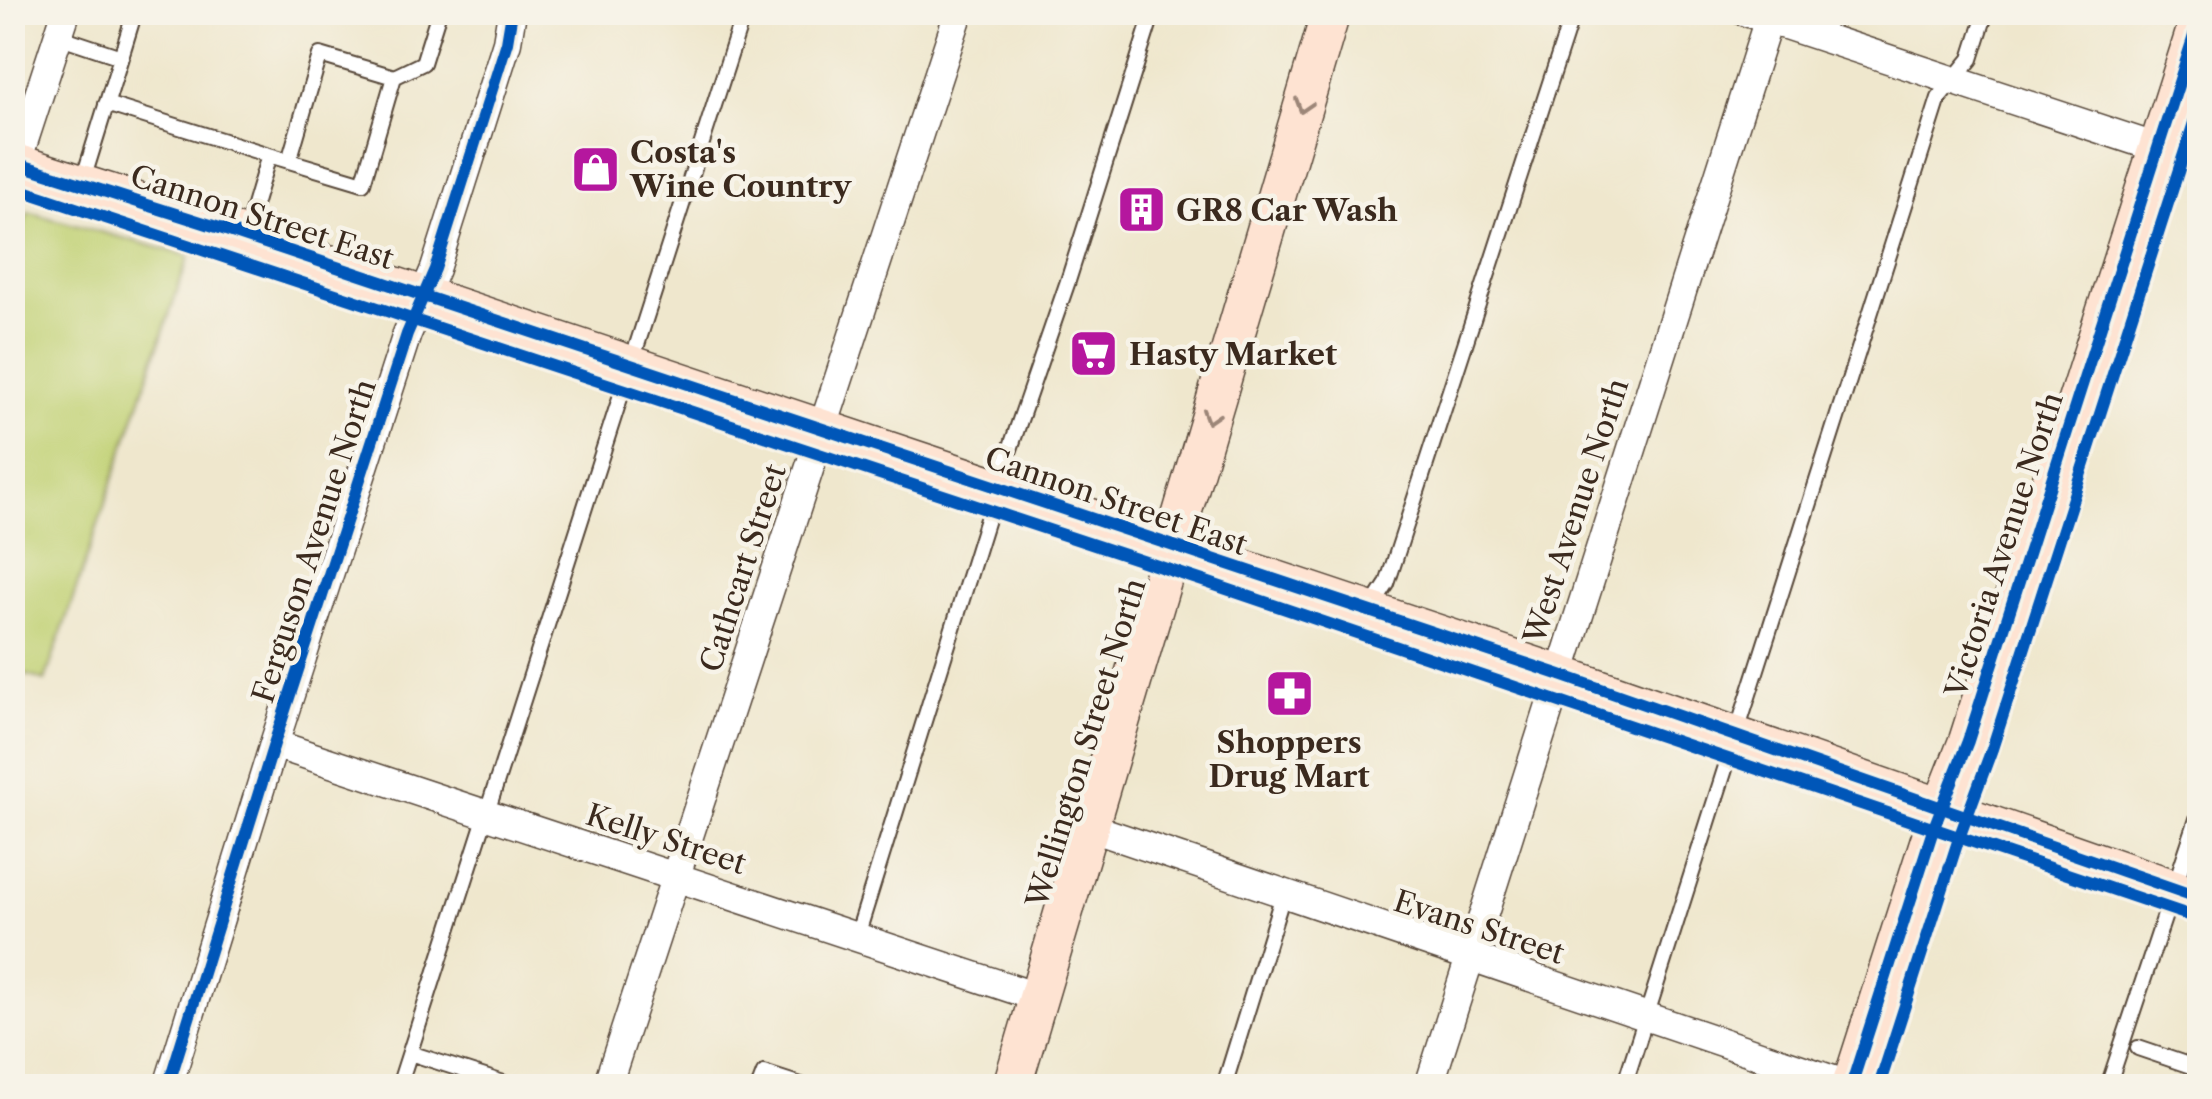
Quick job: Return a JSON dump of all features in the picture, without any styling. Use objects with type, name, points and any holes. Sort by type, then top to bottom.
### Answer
[{"type":"main road","name":"Wellington Street North","points":[[1012,1086],[1086,826],[1331,12]]},
{"type":"main road","name":"Victoria Avenue North","points":[[1851,1086],[1928,845],[1968,741],[2200,17]]},
{"type":"main road","name":"Cannon Street East","points":[[14,168],[82,184],[244,237],[1558,674],[2186,894]]},
{"type":"street","name":"Ferguson Avenue North","points":[[168,1086],[274,744],[508,42],[512,12]]},
{"type":"street","name":"Cathcart Street","points":[[607,1086],[959,12]]},
{"type":"street","points":[[1762,15],[2200,162]]},
{"type":"street","name":"West Avenue North","points":[[1429,1086],[1762,15]]},
{"type":"street","points":[[14,168],[62,24]]},
{"type":"street","name":"Kelly Street","points":[[274,744],[1038,998]]},
{"type":"street","name":"Evans Street","points":[[1086,826],[1851,1086]]},
{"type":"lane","points":[[289,161],[320,55],[394,77],[423,63],[438,12]]},
{"type":"lane","points":[[399,1086],[744,12]]},
{"type":"lane","points":[[856,936],[1153,12]]},
{"type":"lane","points":[[1369,612],[1387,584],[1572,12]]},
{"type":"lane","points":[[1624,1086],[1940,98],[1970,58],[1986,12]]},
{"type":"lane","points":[[82,184],[132,20]]},
{"type":"lane","points":[[62,24],[121,57]]},
{"type":"lane","points":[[106,104],[363,183],[394,77]]},
{"type":"lane","points":[[244,237],[269,155]]},
{"type":"lane","points":[[2108,1086],[2186,894],[2200,810]]},
{"type":"lane","points":[[1224,1086],[1283,895]]},
{"type":"lane","points":[[2138,1048],[2200,1070]]},
{"type":"lane","points":[[410,1053],[513,1086]]},
{"type":"lane","points":[[760,1086],[764,1074],[804,1086]]},
{"type":"green space","points":[[28,212],[189,256],[45,681],[12,670],[12,317],[16,308],[11,272]]},
{"type":"cycle path","points":[[168,1086],[407,334],[435,269],[507,42],[512,12]]},
{"type":"cycle path","points":[[1851,1086],[1933,830],[1968,741],[2200,17]]},
{"type":"cycle path","points":[[1879,1086],[2200,104]]},
{"type":"cycle path","points":[[12,162],[1558,674],[2200,898]]},
{"type":"cycle path","points":[[12,187],[1206,582],[2200,919]]},
{"type":"place","name":"Costa's Wine Country","points":[[595,169]]},
{"type":"place","name":"GR8 Car Wash","points":[[1141,210]]},
{"type":"place","name":"Hasty Market","points":[[1094,354]]},
{"type":"place","name":"Shoppers Drug Mart","points":[[1289,693]]}]
